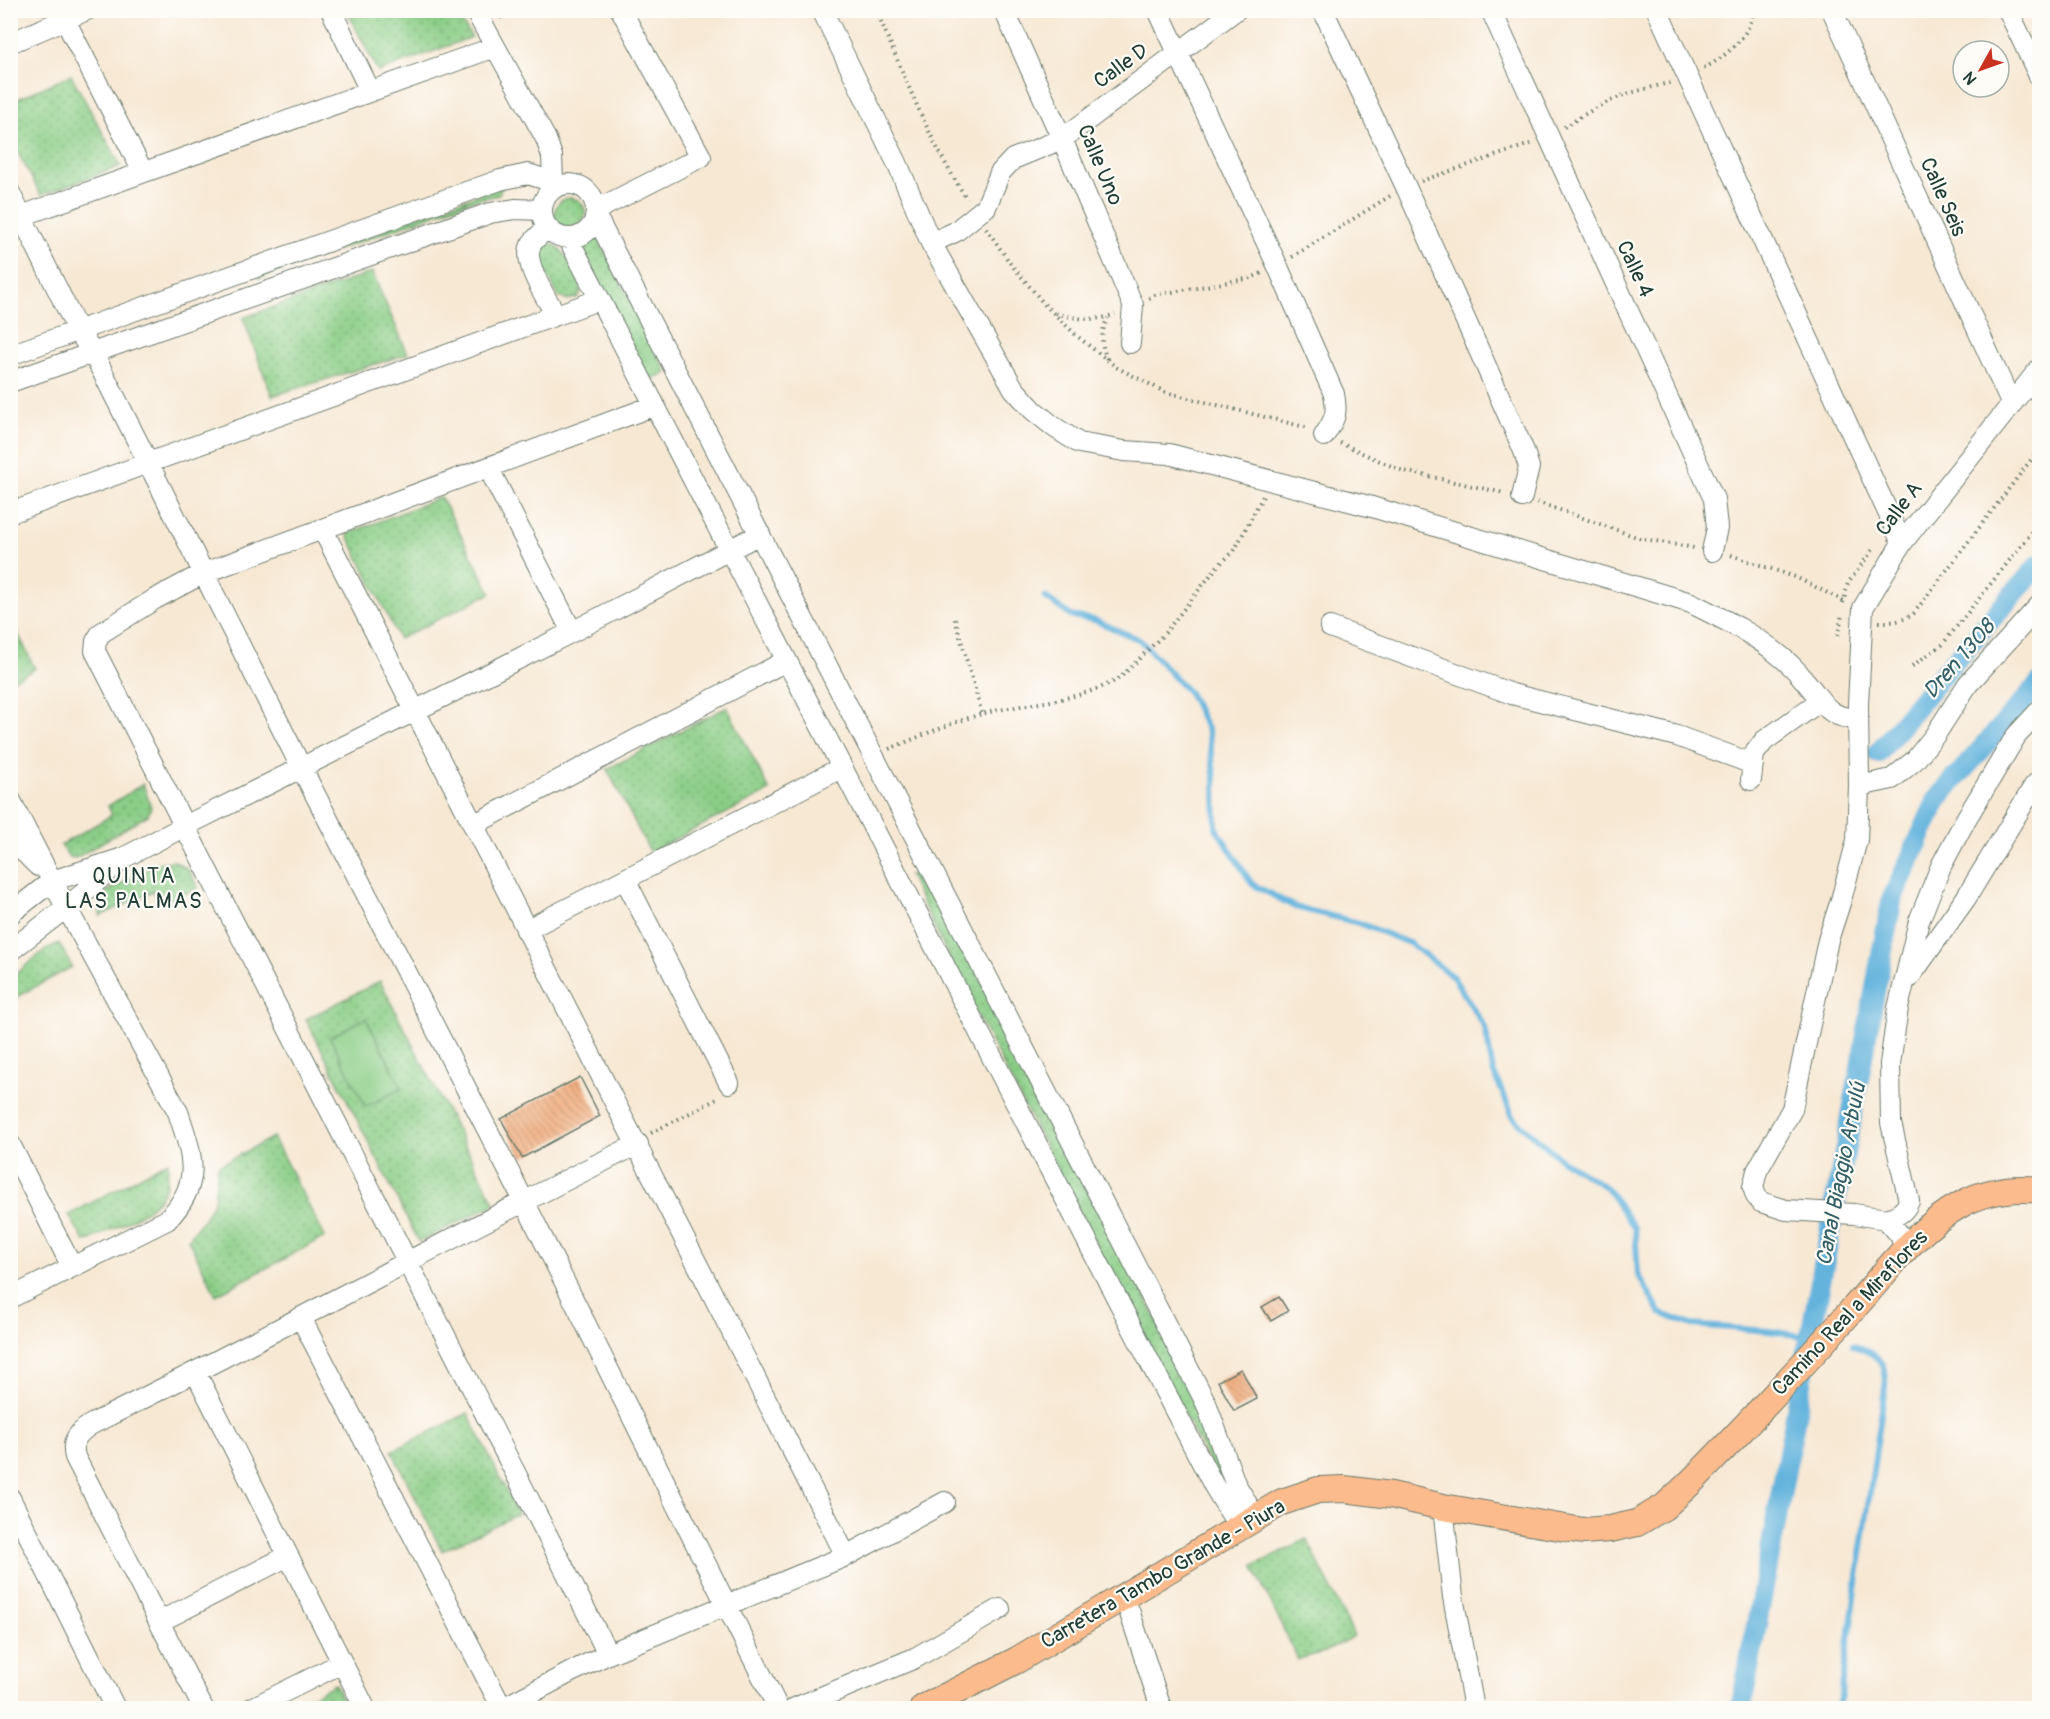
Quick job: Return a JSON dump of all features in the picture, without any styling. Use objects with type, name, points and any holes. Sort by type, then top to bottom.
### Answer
[{"type":"main road","name":"Camino Real a Miraflores","points":[[1713,1460],[1854,1308],[1905,1249],[1931,1225],[1958,1206],[1979,1196],[2005,1189],[2040,1190]]},
{"type":"main road","name":"Carretera Tambo Grande - Piura","points":[[923,1708],[1017,1660],[1282,1502],[1318,1490],[1344,1489],[1391,1495],[1443,1507],[1583,1531],[1610,1529],[1637,1523],[1664,1507],[1713,1460]]},
{"type":"street","points":[[10,43],[87,10]]},
{"type":"street","points":[[331,10],[370,91]]},
{"type":"street","points":[[475,10],[546,139],[558,183]]},
{"type":"street","points":[[10,382],[490,213],[515,208],[544,219],[554,234],[568,238],[580,237],[593,225],[596,213],[701,157],[621,10]]},
{"type":"street","points":[[822,10],[901,172],[931,243],[1014,389],[1033,410],[1054,427],[1078,443],[1124,451],[1169,454],[1270,480],[1372,507],[1691,603],[1729,622],[1778,654],[1805,681],[1826,709],[1842,718],[1858,711]]},
{"type":"street","name":"Calle Uno","points":[[1004,10],[1133,305],[1130,343]]},
{"type":"street","points":[[1158,10],[1278,267],[1334,394],[1336,408],[1334,420],[1324,436]]},
{"type":"street","name":"Calle D","points":[[977,215],[986,207],[1000,173],[1013,159],[1062,139],[1236,10]]},
{"type":"street","points":[[1323,10],[1524,451],[1529,467],[1522,497]]},
{"type":"street","name":"Calle 4","points":[[1491,10],[1714,499],[1717,528],[1712,551]]},
{"type":"street","points":[[1658,10],[1902,543]]},
{"type":"street","name":"Calle Seis","points":[[1833,10],[2011,403]]},
{"type":"street","points":[[2008,10],[2040,78]]},
{"type":"street","points":[[65,20],[143,172]]},
{"type":"street","points":[[16,218],[495,47]]},
{"type":"street","points":[[10,355],[500,180],[528,174],[558,183],[572,184],[588,192],[594,199],[596,213],[1206,1403],[1236,1483],[1247,1522]]},
{"type":"street","points":[[556,315],[529,263],[528,253],[544,219],[548,194],[558,183]]},
{"type":"street","points":[[10,193],[16,218],[78,331],[93,353],[149,462],[778,1708]]},
{"type":"street","points":[[931,243],[955,232],[977,215]]},
{"type":"street","points":[[568,238],[598,300],[1209,1475],[1247,1522]]},
{"type":"street","points":[[10,513],[598,300]]},
{"type":"street","name":"Calle A","points":[[1886,1219],[1854,1214],[1786,1210],[1761,1202],[1753,1187],[1757,1171],[1792,1109],[1828,940],[1857,840],[1858,711],[1863,608],[1902,543],[2040,368]]},
{"type":"street","points":[[608,1654],[95,651],[95,645],[101,633],[155,599],[204,573],[653,406]]},
{"type":"street","points":[[489,468],[572,632]]},
{"type":"street","points":[[323,530],[526,930],[637,1142],[846,1556]]},
{"type":"street","points":[[10,914],[52,881],[123,858],[415,712],[760,534]]},
{"type":"street","points":[[1859,786],[1892,779],[1915,760],[1935,735],[1968,684],[2040,604]]},
{"type":"street","points":[[1330,627],[1512,694],[1677,736],[1752,772],[1754,754],[1764,741],[1820,701]]},
{"type":"street","points":[[473,825],[786,661]]},
{"type":"street","points":[[1905,1249],[1900,1235],[1886,1219],[1901,1213],[1909,1201],[1891,1123],[1890,1064],[1903,988],[1919,921],[1941,866],[2016,736],[2040,710]]},
{"type":"street","points":[[526,930],[841,768]]},
{"type":"street","points":[[1903,988],[1966,898],[2011,822],[2040,780]]},
{"type":"street","points":[[10,799],[178,1112],[192,1162],[190,1182],[182,1204],[167,1220],[10,1298]]},
{"type":"street","points":[[10,838],[52,881]]},
{"type":"street","points":[[10,951],[67,907],[123,858]]},
{"type":"street","points":[[625,879],[726,1089]]},
{"type":"street","points":[[203,1708],[75,1457],[73,1443],[80,1432],[407,1264],[637,1142]]},
{"type":"street","points":[[10,1144],[72,1267]]},
{"type":"street","points":[[301,1318],[502,1708],[608,1654],[846,1556],[945,1502]]},
{"type":"street","points":[[196,1373],[365,1708]]},
{"type":"street","points":[[10,1498],[116,1708]]},
{"type":"street","points":[[1443,1507],[1453,1597],[1474,1708]]},
{"type":"street","points":[[159,1622],[288,1556]]},
{"type":"street","points":[[1124,1595],[1161,1708]]},
{"type":"street","points":[[795,1708],[915,1658],[1000,1609]]},
{"type":"street","points":[[252,1708],[342,1663]]},
{"type":"path","points":[[876,10],[930,131],[956,183],[977,215],[1010,264],[1045,305],[1116,367],[1165,392],[1303,426],[1400,470],[1522,497],[1639,538],[1744,558],[1795,577],[1844,601]]},
{"type":"path","points":[[1108,317],[1101,331],[1102,347],[1108,361]]},
{"type":"path","points":[[1881,622],[1893,623],[1914,614],[2040,448]]},
{"type":"path","points":[[873,755],[982,714],[1072,697],[1120,678],[1165,633],[1217,567],[1234,552],[1270,480]]},
{"type":"path","points":[[1912,666],[1942,645],[2040,522]]},
{"type":"path","points":[[955,619],[982,714]]},
{"type":"path","points":[[637,1142],[726,1089]]},
{"type":"green space","points":[[347,11],[454,11],[472,37],[378,72]]},
{"type":"green space","points":[[71,75],[121,166],[41,195],[11,140],[11,102]]},
{"type":"green space","points":[[503,186],[498,195],[470,201],[259,279],[256,271]]},
{"type":"green space","points":[[570,198],[576,199],[584,207],[584,219],[576,227],[570,228],[564,227],[556,219],[555,213],[556,207],[564,199]]},
{"type":"green space","points":[[592,235],[597,235],[667,373],[650,379],[581,247],[582,241]]},
{"type":"green space","points":[[548,243],[560,249],[574,270],[582,291],[577,298],[566,300],[559,297],[542,265],[540,249]]},
{"type":"green space","points":[[372,272],[408,354],[272,396],[243,318]]},
{"type":"green space","points":[[441,497],[491,593],[399,639],[347,534]]},
{"type":"green space","points":[[11,619],[35,669],[10,681]]},
{"type":"green space","points":[[727,707],[770,791],[650,852],[607,769]]},
{"type":"green space","points":[[143,784],[151,807],[148,815],[76,858],[69,857],[61,845],[112,815],[108,806]]},
{"type":"green space","points":[[174,861],[188,869],[198,888],[160,904],[153,891],[100,916],[100,901],[106,892],[157,863]]},
{"type":"green space","points":[[916,874],[942,905],[1200,1403],[1227,1483],[1221,1485],[973,1007],[909,875]]},
{"type":"green space","points":[[59,943],[72,967],[11,1000],[11,978],[46,949]]},
{"type":"green space","points":[[380,981],[495,1204],[419,1242],[306,1019]]},
{"type":"green space","points":[[366,1018],[402,1088],[366,1107],[330,1037]]},
{"type":"green space","points":[[273,1137],[325,1237],[216,1295],[188,1239],[205,1217],[214,1200],[218,1166]]},
{"type":"green space","points":[[168,1161],[165,1186],[156,1202],[129,1221],[84,1241],[69,1215]]},
{"type":"green space","points":[[468,1413],[518,1514],[442,1551],[392,1451]]},
{"type":"green space","points":[[1307,1539],[1354,1636],[1325,1652],[1298,1659],[1253,1566]]},
{"type":"green space","points":[[335,1684],[346,1708],[290,1708]]},
{"type":"building","points":[[580,1077],[600,1116],[522,1158],[501,1119]]},
{"type":"building","points":[[1279,1297],[1288,1311],[1271,1321],[1262,1307]]},
{"type":"building","points":[[1241,1369],[1257,1399],[1234,1411],[1218,1381]]},
{"type":"waterway","name":"Dren 1308","points":[[1878,753],[1948,668],[2040,564]]},
{"type":"waterway","points":[[1045,597],[1071,616],[1094,620],[1140,640],[1190,694],[1208,731],[1215,780],[1216,828],[1252,884],[1295,907],[1359,923],[1411,944],[1453,977],[1485,1027],[1493,1071],[1514,1119],[1562,1160],[1607,1188],[1635,1229],[1638,1274],[1660,1313],[1692,1325],[1769,1331],[1815,1338]]},
{"type":"waterway","name":"Canal Biaggio Arbulú","points":[[1741,1708],[1892,899],[1938,798],[2040,683]]},
{"type":"waterway","points":[[1837,1708],[1841,1695],[1886,1380],[1883,1367],[1876,1357],[1866,1350],[1853,1346]]},
{"type":"district","name":"QUINTA LAS PALMAS","points":[[134,888]]}]
